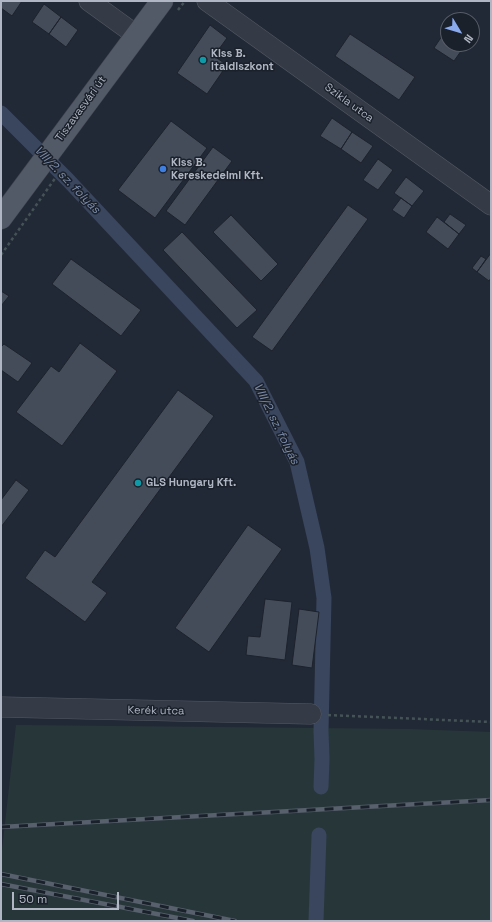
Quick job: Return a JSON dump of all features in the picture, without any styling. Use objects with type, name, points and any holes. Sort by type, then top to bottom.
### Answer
[{"type":"main road","name":"Tiszavasvári út","points":[[1,218],[49,164],[136,35],[162,1]]},
{"type":"street","points":[[89,1],[136,35]]},
{"type":"street","name":"Szikla utca","points":[[207,1],[491,205]]},
{"type":"street","name":"Kerék utca","points":[[1,707],[320,714]]},
{"type":"path","points":[[1,255],[49,164]]},
{"type":"path","points":[[320,714],[491,722]]},
{"type":"shaded area","points":[[16,725],[409,729],[491,732],[491,921],[1,921],[1,859]]},
{"type":"building","points":[[1,1],[22,1],[12,16],[1,8]]},
{"type":"building","points":[[44,4],[61,17],[49,34],[32,22]]},
{"type":"building","points":[[61,17],[78,30],[66,47],[49,34]]},
{"type":"building","name":"Kiss B. Italdiszkont","points":[[210,25],[227,38],[214,56],[227,65],[207,94],[177,73]]},
{"type":"building","points":[[350,34],[415,77],[399,100],[335,56]]},
{"type":"building","points":[[440,39],[440,52],[434,48]]},
{"type":"building","points":[[440,52],[460,52],[454,61]]},
{"type":"building","points":[[332,118],[352,132],[341,149],[320,136]]},
{"type":"building","name":"Kiss B. Kereskedelmi Kft.","points":[[171,121],[207,148],[155,218],[118,190]]},
{"type":"building","points":[[352,132],[373,146],[361,163],[341,149]]},
{"type":"building","points":[[213,147],[232,161],[185,225],[166,211]]},
{"type":"building","points":[[378,159],[393,170],[378,190],[363,180]]},
{"type":"building","points":[[406,177],[424,191],[412,206],[394,193]]},
{"type":"building","points":[[401,198],[412,206],[404,218],[392,210]]},
{"type":"building","points":[[348,205],[368,219],[272,351],[252,337]]},
{"type":"building","points":[[450,214],[466,225],[459,234],[444,222]]},
{"type":"building","points":[[231,215],[278,264],[261,281],[213,232]]},
{"type":"building","points":[[437,217],[459,234],[448,249],[426,232]]},
{"type":"building","points":[[182,232],[257,310],[237,328],[163,250]]},
{"type":"building","points":[[491,253],[491,278],[489,281],[477,272]]},
{"type":"building","points":[[481,256],[486,259],[477,272],[472,268]]},
{"type":"building","points":[[71,259],[141,310],[121,336],[52,284]]},
{"type":"building","points":[[1,291],[9,296],[1,306]]},
{"type":"building","points":[[80,343],[117,371],[62,446],[16,412],[51,366],[59,372]]},
{"type":"building","points":[[4,344],[32,363],[18,382],[1,370],[1,347]]},
{"type":"building","name":"GLS Hungary Kft.","points":[[178,390],[214,416],[92,582],[107,593],[85,622],[25,578],[45,550],[55,557]]},
{"type":"building","points":[[16,480],[29,490],[1,527],[1,500]]},
{"type":"building","points":[[248,525],[282,549],[209,652],[175,628]]},
{"type":"building","points":[[265,599],[292,602],[285,660],[246,655],[248,636],[260,637]]},
{"type":"building","points":[[299,609],[319,612],[312,668],[292,665]]},
{"type":"waterway","name":"VIII/2. sz. folyás","points":[[1,113],[68,180],[256,381],[297,462],[317,548],[324,598],[321,787]]},
{"type":"waterway","name":"VIII/2. sz. folyás","points":[[316,921],[319,835]]},
{"type":"railway","points":[[1,827],[491,800]]},
{"type":"railway","points":[[1,874],[235,921]]},
{"type":"railway","points":[[1,884],[193,921]]},
{"type":"place","name":"Kiss B. Italdiszkont","points":[[203,60]]},
{"type":"place","name":"Kiss B. Kereskedelmi Kft.","points":[[163,169]]},
{"type":"place","name":"GLS Hungary Kft.","points":[[138,483]]}]
